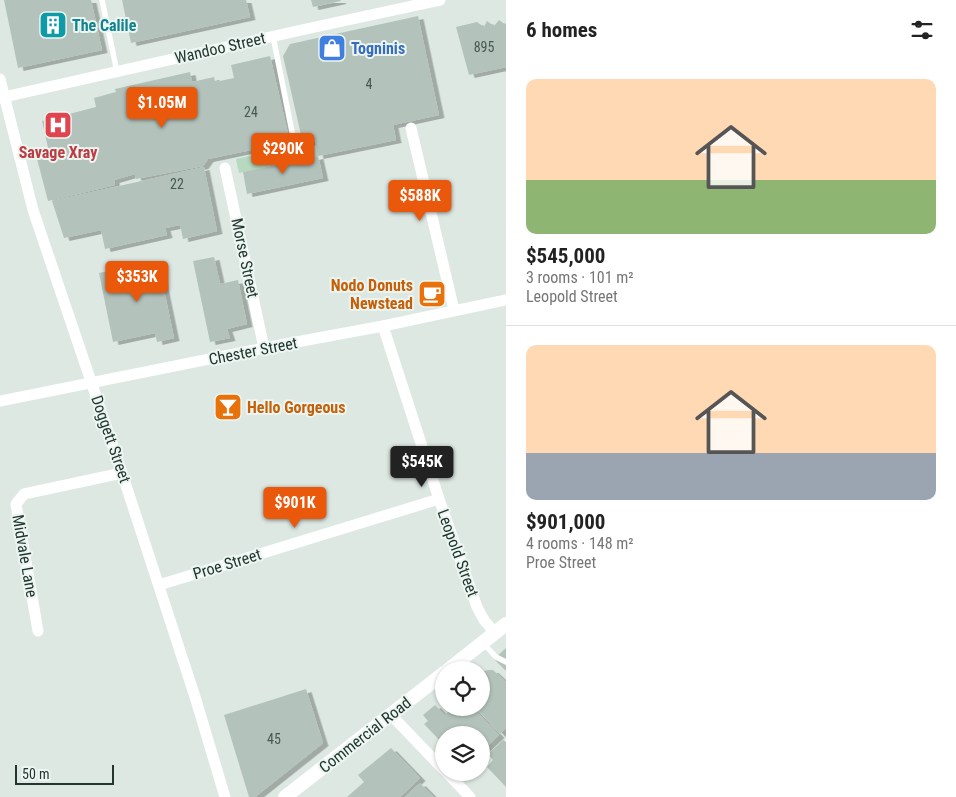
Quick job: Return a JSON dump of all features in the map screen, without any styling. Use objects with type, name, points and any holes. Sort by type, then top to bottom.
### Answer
[{"type":"street","name":"Wandoo Street","points":[[2,98],[440,0]]},
{"type":"street","name":"Doggett Street","points":[[0,79],[2,98],[33,210],[159,585],[225,797]]},
{"type":"street","points":[[411,128],[454,310]]},
{"type":"street","name":"Morse Street","points":[[225,168],[264,348]]},
{"type":"street","name":"Chester Street","points":[[0,401],[506,300]]},
{"type":"street","name":"Leopold Street","points":[[383,326],[439,499],[477,606],[484,620],[495,633]]},
{"type":"street","name":"Midvale Lane","points":[[38,631],[16,504],[24,494],[122,473]]},
{"type":"street","name":"Proe Street","points":[[159,585],[439,499]]},
{"type":"street","points":[[459,661],[506,624]]},
{"type":"street","name":"Commercial Road","points":[[285,797],[435,680]]},
{"type":"street","points":[[391,715],[435,761]]},
{"type":"street","points":[[455,781],[470,797]]},
{"type":"lane","points":[[102,0],[116,72]]},
{"type":"lane","points":[[273,36],[294,142]]},
{"type":"lane","points":[[482,643],[496,657],[506,662]]},
{"type":"green space","points":[[315,141],[318,156],[239,173],[236,159]]},
{"type":"building","name":"The Calile","points":[[4,0],[91,0],[102,50],[18,68]]},
{"type":"building","points":[[122,0],[246,0],[250,17],[131,43]]},
{"type":"building","points":[[311,0],[340,0],[341,1],[313,7]]},
{"type":"building","points":[[418,16],[439,115],[393,125],[396,140],[318,156],[315,141],[303,144],[283,56],[290,44]]},
{"type":"building","points":[[499,20],[506,25],[506,67],[469,75],[456,27],[477,22],[484,27],[487,21],[494,26]]},
{"type":"building","points":[[270,56],[290,142],[208,159],[203,166],[136,179],[135,174],[114,180],[115,185],[48,201],[36,155],[49,152],[42,121],[96,107],[94,98],[116,92],[115,89],[190,72],[192,82],[214,77],[215,82],[234,78],[231,65]]},
{"type":"building","points":[[318,156],[323,178],[247,194],[243,172]]},
{"type":"building","points":[[204,167],[217,231],[183,239],[180,225],[165,228],[167,235],[105,249],[101,230],[64,238],[52,201]]},
{"type":"building","points":[[214,257],[220,284],[238,280],[247,324],[227,329],[230,338],[210,342],[193,261]]},
{"type":"building","points":[[158,261],[174,338],[157,342],[155,333],[113,342],[99,273]]},
{"type":"building","points":[[506,648],[506,671],[494,659]]},
{"type":"building","points":[[490,670],[493,670],[506,682],[506,728],[500,734],[483,716],[490,716]]},
{"type":"building","points":[[306,689],[323,743],[255,797],[249,797],[224,715]]},
{"type":"building","points":[[435,705],[435,716],[481,716],[499,735],[490,744],[490,726],[435,726],[435,736],[424,724],[428,721],[423,715]]},
{"type":"building","points":[[503,740],[506,742],[506,787],[490,770],[490,764],[493,760],[490,756],[490,752]]},
{"type":"building","points":[[391,748],[420,778],[400,797],[347,797],[364,782],[358,775]]},
{"type":"building","points":[[420,783],[434,797],[405,797]]},
{"type":"place","name":"The Calile","points":[[53,25]]},
{"type":"place","name":"Togninis","points":[[332,48]]},
{"type":"place","name":"Savage Xray","points":[[58,125]]},
{"type":"place","name":"Nodo Donuts Newstead","points":[[432,294]]},
{"type":"place","name":"Hello Gorgeous","points":[[228,407]]}]
